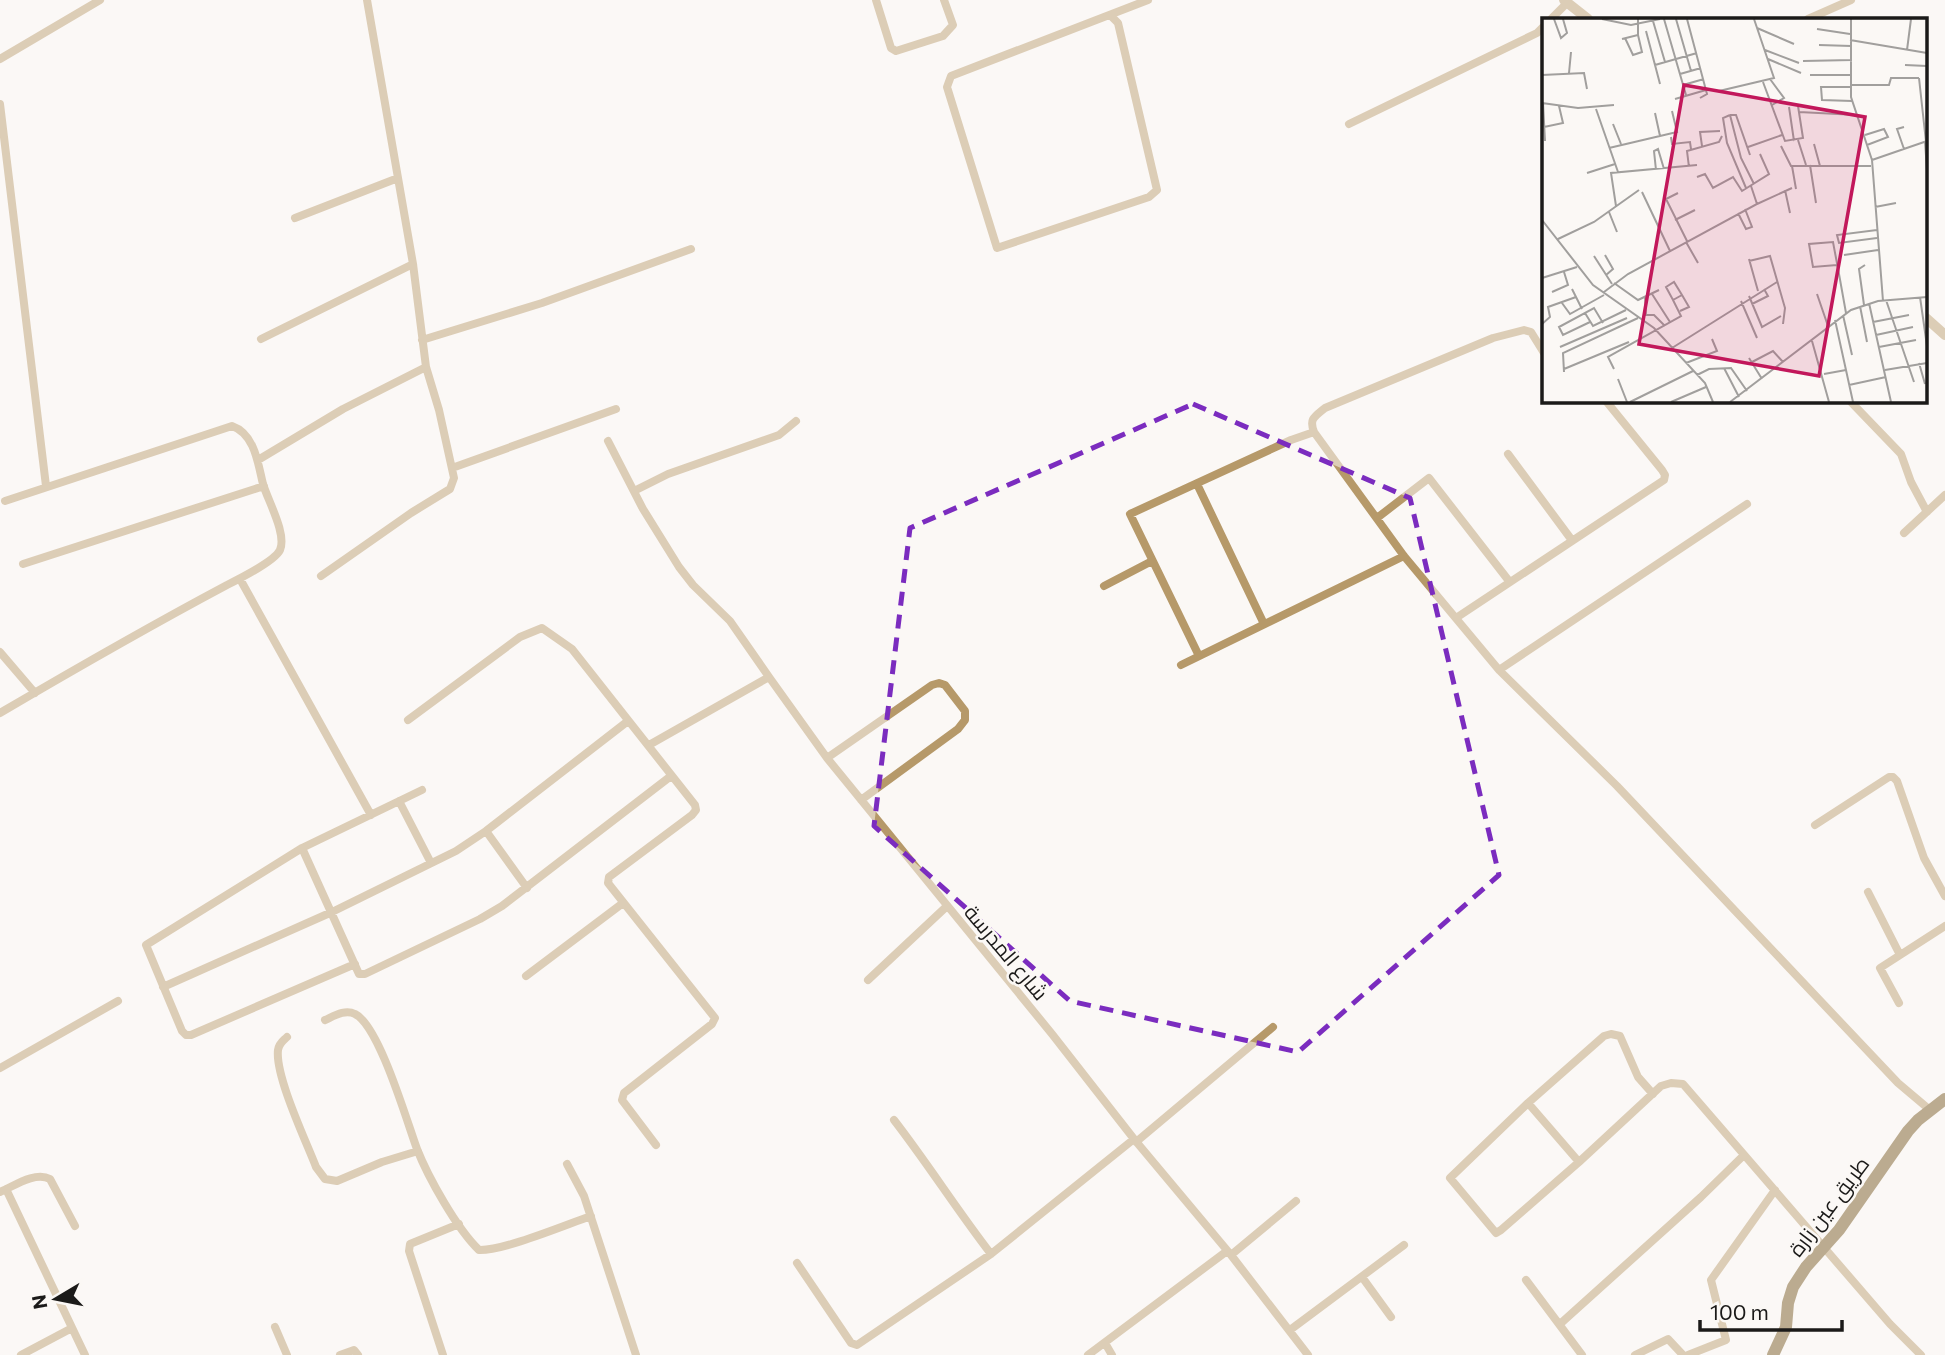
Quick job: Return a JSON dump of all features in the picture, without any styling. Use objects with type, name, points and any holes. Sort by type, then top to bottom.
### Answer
[{"type":"main road","name":"طريق عين زارة","points":[[1773,1355],[1786,1327],[1790,1293],[1806,1267],[1839,1230],[1908,1131],[1945,1099]]},
{"type":"street","points":[[0,60],[100,0]]},
{"type":"street","points":[[321,576],[454,484],[426,367],[413,264],[367,0]]},
{"type":"street","points":[[876,0],[891,48],[895,51],[948,32],[953,25],[944,0]]},
{"type":"street","points":[[1110,15],[1118,23],[1157,190],[1149,197],[997,248],[947,87],[948,80],[951,76],[1148,0]]},
{"type":"street","points":[[1810,18],[1851,0]]},
{"type":"street","points":[[1552,18],[1565,1],[1587,18]]},
{"type":"street","points":[[1349,124],[1531,36],[1542,28]]},
{"type":"street","points":[[0,104],[46,486]]},
{"type":"street","points":[[295,218],[398,178]]},
{"type":"street","points":[[422,340],[542,303],[691,249]]},
{"type":"street","points":[[261,339],[413,264]]},
{"type":"street","points":[[1927,319],[1945,335]]},
{"type":"street","points":[[1542,350],[1531,332],[1524,330],[1493,338],[1325,408],[1311,419],[1310,423],[1404,556],[1499,670],[1617,786],[1898,1083],[1930,1110]]},
{"type":"street","points":[[257,460],[342,410],[426,367]]},
{"type":"street","points":[[1456,618],[1571,539],[1664,480],[1665,475],[1607,402]]},
{"type":"street","points":[[1851,402],[1901,454],[1911,482],[1927,512]]},
{"type":"street","points":[[452,468],[616,410]]},
{"type":"street","points":[[634,491],[668,474],[779,435],[796,421]]},
{"type":"street","points":[[0,713],[158,622],[240,579],[277,555],[281,548],[279,529],[257,460],[246,436],[240,429],[232,426],[5,501]]},
{"type":"street","points":[[1199,656],[1130,514],[1314,432]]},
{"type":"street","name":"شارع المدرسة","points":[[608,441],[643,509],[693,585],[730,621],[827,758],[1229,1253],[1308,1355]]},
{"type":"street","points":[[1508,454],[1571,539]]},
{"type":"street","points":[[1377,517],[1429,478],[1509,581]]},
{"type":"street","points":[[1197,484],[1264,624]]},
{"type":"street","points":[[23,564],[264,486]]},
{"type":"street","points":[[1904,533],[1945,495]]},
{"type":"street","points":[[1499,670],[1748,504]]},
{"type":"street","points":[[1181,665],[1404,556]]},
{"type":"street","points":[[1104,586],[1152,561]]},
{"type":"street","points":[[240,579],[372,815]]},
{"type":"street","points":[[408,720],[520,637],[542,628],[572,649],[695,805],[696,810],[609,877],[608,883],[715,1018],[712,1024],[624,1093],[621,1100],[656,1145]]},
{"type":"street","points":[[0,652],[35,693]]},
{"type":"street","points":[[649,746],[769,677]]},
{"type":"street","points":[[827,758],[932,685],[945,685],[965,711],[965,720],[958,729],[861,800]]},
{"type":"street","points":[[163,987],[332,912],[431,863],[486,831],[628,721]]},
{"type":"street","points":[[302,848],[359,974],[371,971],[480,919],[527,888],[671,776]]},
{"type":"street","points":[[1815,825],[1892,777],[1897,781],[1924,858],[1944,892]]},
{"type":"street","points":[[355,964],[186,1035],[181,1031],[146,945],[150,940],[302,848],[422,790]]},
{"type":"street","points":[[399,801],[431,863]]},
{"type":"street","points":[[486,831],[527,888]]},
{"type":"street","points":[[1868,892],[1900,955]]},
{"type":"street","points":[[526,976],[623,904]]},
{"type":"street","points":[[868,980],[947,907]]},
{"type":"street","points":[[1899,1003],[1880,968],[1945,926]]},
{"type":"street","points":[[0,1068],[118,1001]]},
{"type":"street","points":[[325,1020],[346,1012],[355,1014],[369,1028],[418,1151],[459,1224],[479,1250],[591,1216]]},
{"type":"street","points":[[797,1263],[851,1343],[857,1345],[991,1254],[1273,1027]]},
{"type":"street","points":[[1653,1094],[1638,1077],[1620,1036],[1611,1034],[1604,1037],[1528,1103],[1450,1178],[1498,1233],[1579,1161],[1653,1094],[1661,1086],[1683,1084],[1890,1324],[1922,1355]]},
{"type":"street","points":[[287,1037],[280,1043],[278,1052],[282,1078],[316,1167],[325,1180],[337,1181],[382,1162],[418,1151]]},
{"type":"street","points":[[1528,1103],[1579,1161]]},
{"type":"street","points":[[894,1120],[991,1254]]},
{"type":"street","points":[[1560,1324],[1744,1155]]},
{"type":"street","points":[[566,1164],[584,1196],[636,1355]]},
{"type":"street","points":[[75,1226],[50,1180],[45,1176],[37,1176],[3,1190],[85,1355]]},
{"type":"street","points":[[1634,1355],[1668,1339],[1686,1355],[1726,1340],[1711,1280],[1775,1190]]},
{"type":"street","points":[[1088,1355],[1296,1201]]},
{"type":"street","points":[[443,1355],[409,1251],[410,1244],[459,1224]]},
{"type":"street","points":[[1290,1330],[1404,1245]]},
{"type":"street","points":[[1362,1277],[1391,1317]]},
{"type":"street","points":[[1525,1280],[1582,1355]]},
{"type":"street","points":[[275,1327],[286,1355]]},
{"type":"street","points":[[21,1355],[72,1328]]},
{"type":"street","points":[[1105,1343],[1112,1355]]},
{"type":"street","points":[[340,1355],[354,1350],[358,1355]]},
{"type":"highlighted area","points":[[1193,404],[1410,498],[1499,875],[1298,1052],[1070,1001],[874,826],[910,528]]}]
